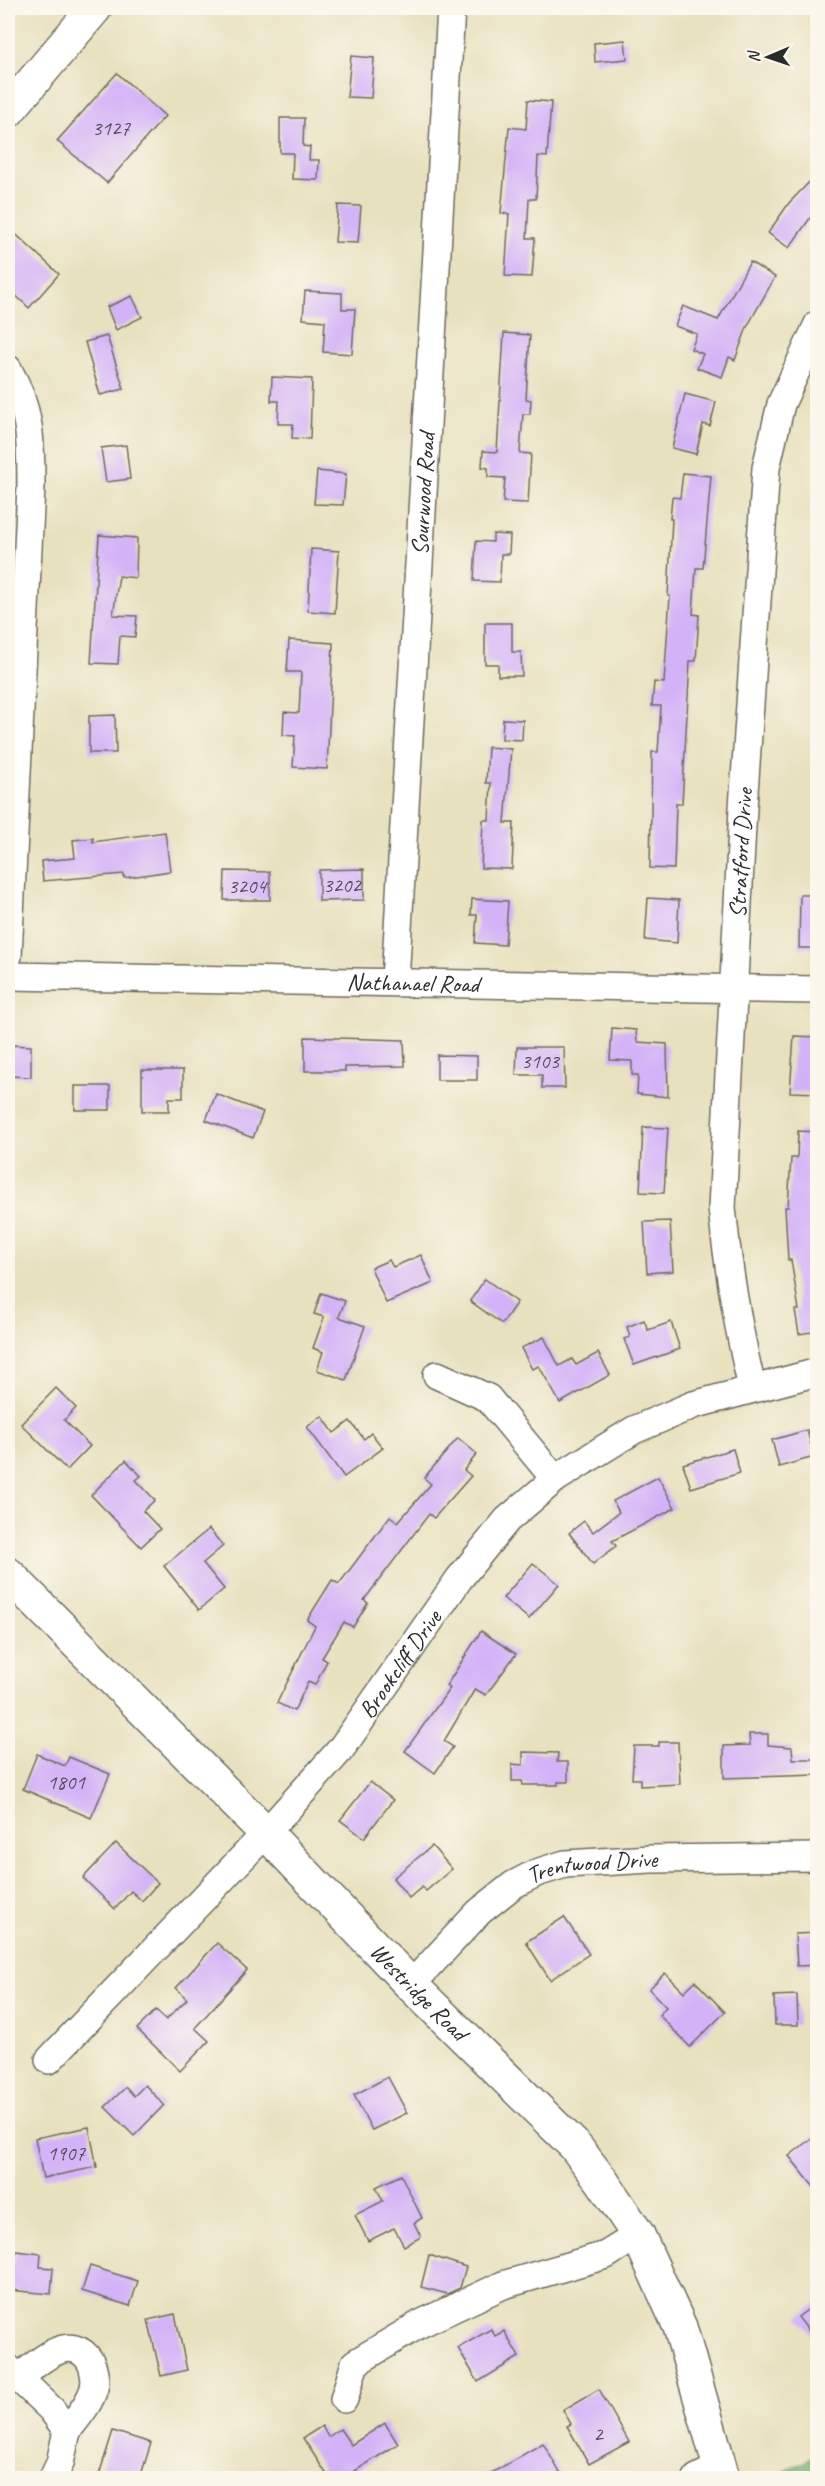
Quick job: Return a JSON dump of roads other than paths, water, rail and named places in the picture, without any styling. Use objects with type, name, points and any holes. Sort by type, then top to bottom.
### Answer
[{"type":"main road","points":[[8,111],[95,8]]},
{"type":"main road","name":"Westridge Road","points":[[8,1574],[266,1833],[411,1985],[574,2145],[602,2181],[638,2235],[680,2327],[713,2475]]},
{"type":"street","name":"Sourwood Road","points":[[395,981],[451,8]]},
{"type":"street","name":"Stratford Drive","points":[[752,1388],[736,1320],[725,1253],[722,1208],[756,600],[766,468],[782,404],[818,324]]},
{"type":"street","points":[[8,369],[21,393],[31,432],[31,476],[8,957]]},
{"type":"street","name":"Nathanael Road","points":[[8,976],[818,990]]},
{"type":"street","name":"Brookcliff Drive","points":[[49,2060],[266,1833],[341,1749],[459,1579],[507,1520],[555,1479],[634,1430],[693,1405],[818,1372]]},
{"type":"street","points":[[437,1375],[488,1398],[555,1479]]},
{"type":"street","name":"Trentwood Drive","points":[[411,1985],[479,1912],[513,1885],[536,1873],[565,1864],[651,1859],[818,1857]]},
{"type":"street","points":[[344,2399],[355,2363],[420,2324],[503,2285],[606,2255],[638,2235]]},
{"type":"street","points":[[53,2478],[60,2463],[66,2432],[94,2390],[95,2380],[89,2359],[76,2350],[57,2350],[13,2373],[52,2410],[66,2432]]}]
